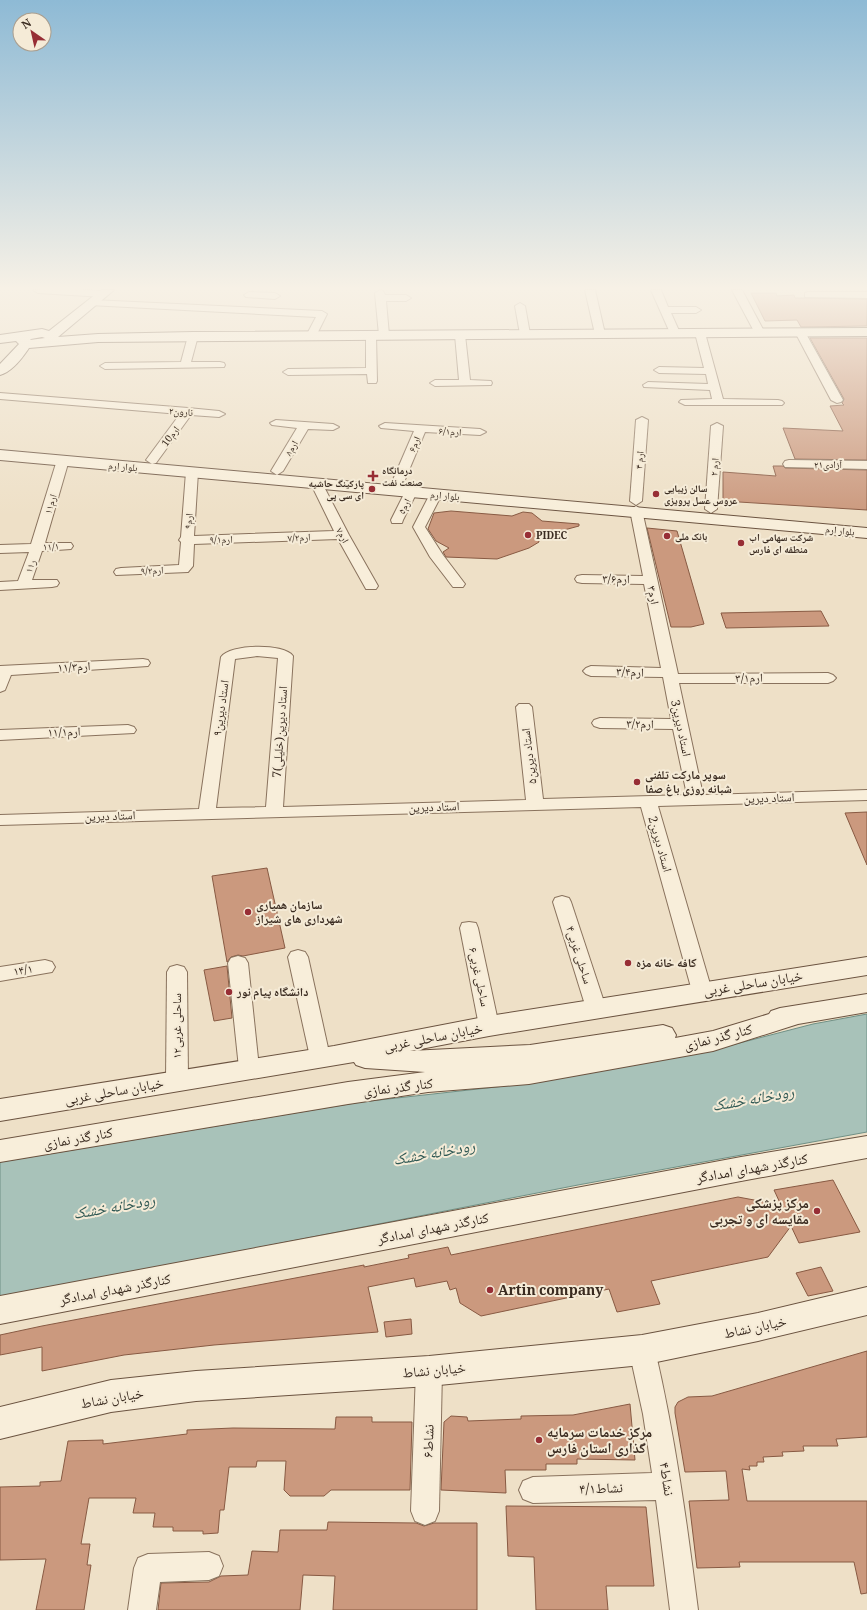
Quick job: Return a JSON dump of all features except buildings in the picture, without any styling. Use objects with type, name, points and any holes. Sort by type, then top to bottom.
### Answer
[{"type":"main road","name":"بلوار ارم","points":[[0,447],[152,460],[204,470],[277,471],[398,482],[636,506],[867,533]]},
{"type":"main road","name":"بلوار ارم","points":[[0,455],[204,470],[317,484],[436,494],[710,509],[867,521]]},
{"type":"main road","name":"خیابان ساحلی غربی","points":[[0,1110],[249,1068],[327,1057],[489,1026],[596,1008],[867,966]]},
{"type":"main road","points":[[327,1057],[422,1062],[530,1055],[794,1016],[867,1003]]},
{"type":"main road","name":"کنار گذر نمازی","points":[[0,1151],[348,1093],[428,1082],[529,1074],[713,1041],[794,1016]]},
{"type":"main road","name":"کنارگذر شهدای امدادگر","points":[[0,1310],[867,1147]]},
{"type":"main road","name":"خیابان نشاط","points":[[0,1423],[110,1396],[196,1386],[429,1371],[642,1350],[758,1327],[867,1302]]},
{"type":"street","points":[[288,372],[371,376],[373,365]]},
{"type":"street","points":[[463,365],[465,383]]},
{"type":"street","points":[[708,365],[719,403]]},
{"type":"street","points":[[818,365],[837,400]]},
{"type":"street","points":[[105,366],[220,366]]},
{"type":"street","points":[[659,370],[710,371]]},
{"type":"street","points":[[434,383],[487,382]]},
{"type":"street","points":[[648,385],[715,387]]},
{"type":"street","name":"نارون۲","points":[[0,396],[220,414]]},
{"type":"street","points":[[685,402],[778,403]]},
{"type":"street","name":"ارم10","points":[[152,460],[188,412]]},
{"type":"street","name":"ارم ۴","points":[[636,506],[642,420]]},
{"type":"street","points":[[276,423],[333,427]]},
{"type":"street","name":"ارم۸","points":[[277,471],[304,425]]},
{"type":"street","name":"۶/۱ارم","points":[[385,426],[480,432]]},
{"type":"street","name":"ارم ۲","points":[[710,509],[717,426]]},
{"type":"street","name":"ارم۶","points":[[398,482],[421,429]]},
{"type":"street","name":"ارم۱۱","points":[[37,546],[63,460]]},
{"type":"street","name":"آزادی۲۱","points":[[789,464],[867,465]]},
{"type":"street","name":"ارم۹","points":[[183,569],[186,566],[186,540],[204,470]]},
{"type":"street","name":"ارم۷","points":[[317,484],[342,535],[371,586]]},
{"type":"street","name":"ارم۵","points":[[397,520],[411,492]]},
{"type":"street","points":[[436,494],[420,527],[437,557],[458,584]]},
{"type":"street","name":"ارم۳","points":[[636,506],[670,676]]},
{"type":"street","name":"۷/۲ارم","points":[[255,539],[342,535]]},
{"type":"street","name":"۹/۱ارم","points":[[186,540],[255,539]]},
{"type":"street","name":"۱۱/۱","points":[[0,549],[37,546],[66,546]]},
{"type":"street","name":"۱۱ر","points":[[23,585],[37,546]]},
{"type":"street","name":"۹/۲ارم","points":[[121,572],[183,569]]},
{"type":"street","name":"۳/۶ارم","points":[[582,578],[650,580]]},
{"type":"street","points":[[0,586],[52,583]]},
{"type":"street","name":"استاد دیرین۹","points":[[207,814],[228,657],[241,653],[276,651],[282,653]]},
{"type":"street","name":"7استاد دیرین(خلیلی)","points":[[274,812],[286,656],[282,653]]},
{"type":"street","name":"۱۱/۳ارم","points":[[3,671],[143,663]]},
{"type":"street","points":[[0,687],[3,671]]},
{"type":"street","name":"۳/۴ارم","points":[[591,671],[670,676]]},
{"type":"street","name":"۳/۱ارم","points":[[670,676],[828,678]]},
{"type":"street","name":"3استاد دیرین","points":[[670,676],[696,800]]},
{"type":"street","name":"استاد دیرین۵","points":[[524,707],[535,804]]},
{"type":"street","name":"۳/۲ارم","points":[[600,723],[680,724]]},
{"type":"street","name":"۱۱/۱ارم","points":[[0,735],[128,730]]},
{"type":"street","name":"استاد دیرین","points":[[0,820],[867,795]]},
{"type":"street","name":"2استاد دیرین","points":[[648,801],[702,991]]},
{"type":"street","name":"ساحلی غربی۴","points":[[562,902],[596,1008]]},
{"type":"street","name":"ساحلی غربی۶","points":[[469,928],[489,1026]]},
{"type":"street","points":[[298,957],[327,1057]]},
{"type":"street","points":[[238,964],[249,1068]]},
{"type":"street","name":"۱۴/۱","points":[[0,974],[45,967]]},
{"type":"street","name":"ساحلی غربی۱۲","points":[[177,972],[177,1080]]},
{"type":"street","name":"نشاط۴","points":[[642,1350],[653,1394],[668,1486],[684,1610]]},
{"type":"street","name":"نشاط۶","points":[[425,1511],[429,1371]]},
{"type":"street","name":"نشاط۴/۱","points":[[534,1490],[668,1486]]},
{"type":"street","points":[[142,1610],[148,1568],[209,1566]]},
{"type":"water","name":"رودخانه خشک","points":[[867,1014],[867,1132],[578,1185],[0,1298],[0,1162],[361,1102],[523,1084],[728,1046],[813,1024]]},
{"type":"place","name":"درمانگاه صنعت نفت","points":[[373,476]]},
{"type":"place","name":"پارکینگ حاشیه ای سی پی","points":[[372,489]]},
{"type":"place","name":"سالن زیبایی عروس عسل پرويزی","points":[[656,494]]},
{"type":"place","name":"PIDEC","points":[[528,535]]},
{"type":"place","name":"بانک ملی","points":[[667,536]]},
{"type":"place","name":"شرکت سهامی اب منطقه ای فارس","points":[[741,543]]},
{"type":"place","name":"سوپر مارکت تلفنی شبانه روزی باغ صفا","points":[[637,782]]},
{"type":"place","name":"سازمان همیاری شهرداری های شیراز","points":[[248,912]]},
{"type":"place","name":"کافه خانه مزه","points":[[628,963]]},
{"type":"place","name":"دانشگاه پیام نور","points":[[229,992]]},
{"type":"place","name":"مرکز پزشکی مقایسه ای و تجربی","points":[[817,1211]]},
{"type":"place","name":"Artin company","points":[[490,1290]]},
{"type":"place","name":"مرکز خدمات سرمایه گذاری استان فارس","points":[[539,1440]]}]
